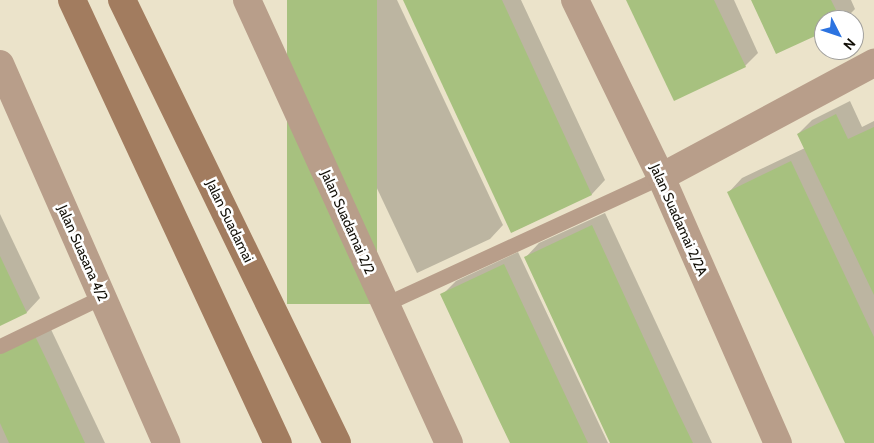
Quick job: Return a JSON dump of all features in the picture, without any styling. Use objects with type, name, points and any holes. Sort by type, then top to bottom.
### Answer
[{"type":"main road","points":[[72,0],[278,443]]},
{"type":"main road","name":"Jalan Suadamai","points":[[122,0],[337,443]]},
{"type":"street","name":"Jalan Suadamai 2/2","points":[[247,0],[449,443]]},
{"type":"street","name":"Jalan Suadamai 2/2A","points":[[575,0],[661,177],[778,443]]},
{"type":"street","points":[[661,177],[874,63]]},
{"type":"street","name":"Jalan Suasana 4/2","points":[[0,64],[166,443]]},
{"type":"lane","points":[[385,304],[661,177]]},
{"type":"lane","points":[[0,346],[102,297]]},
{"type":"building","points":[[287,0],[377,0],[377,304],[287,304]]},
{"type":"building","points":[[403,0],[502,0],[592,195],[511,233]]},
{"type":"building","points":[[626,0],[714,0],[746,67],[674,101]]},
{"type":"building","points":[[751,0],[831,0],[836,10],[814,10],[814,37],[776,54]]},
{"type":"building","points":[[836,114],[848,139],[874,127],[874,295],[797,134]]},
{"type":"building","points":[[791,161],[874,337],[874,443],[845,443],[727,192]]},
{"type":"building","points":[[592,225],[693,443],[610,443],[524,257]]},
{"type":"building","points":[[0,256],[27,313],[0,326]]},
{"type":"building","points":[[504,264],[588,443],[510,443],[497,416],[440,294]]},
{"type":"building","points":[[34,334],[85,443],[9,443],[0,423],[0,350]]}]
